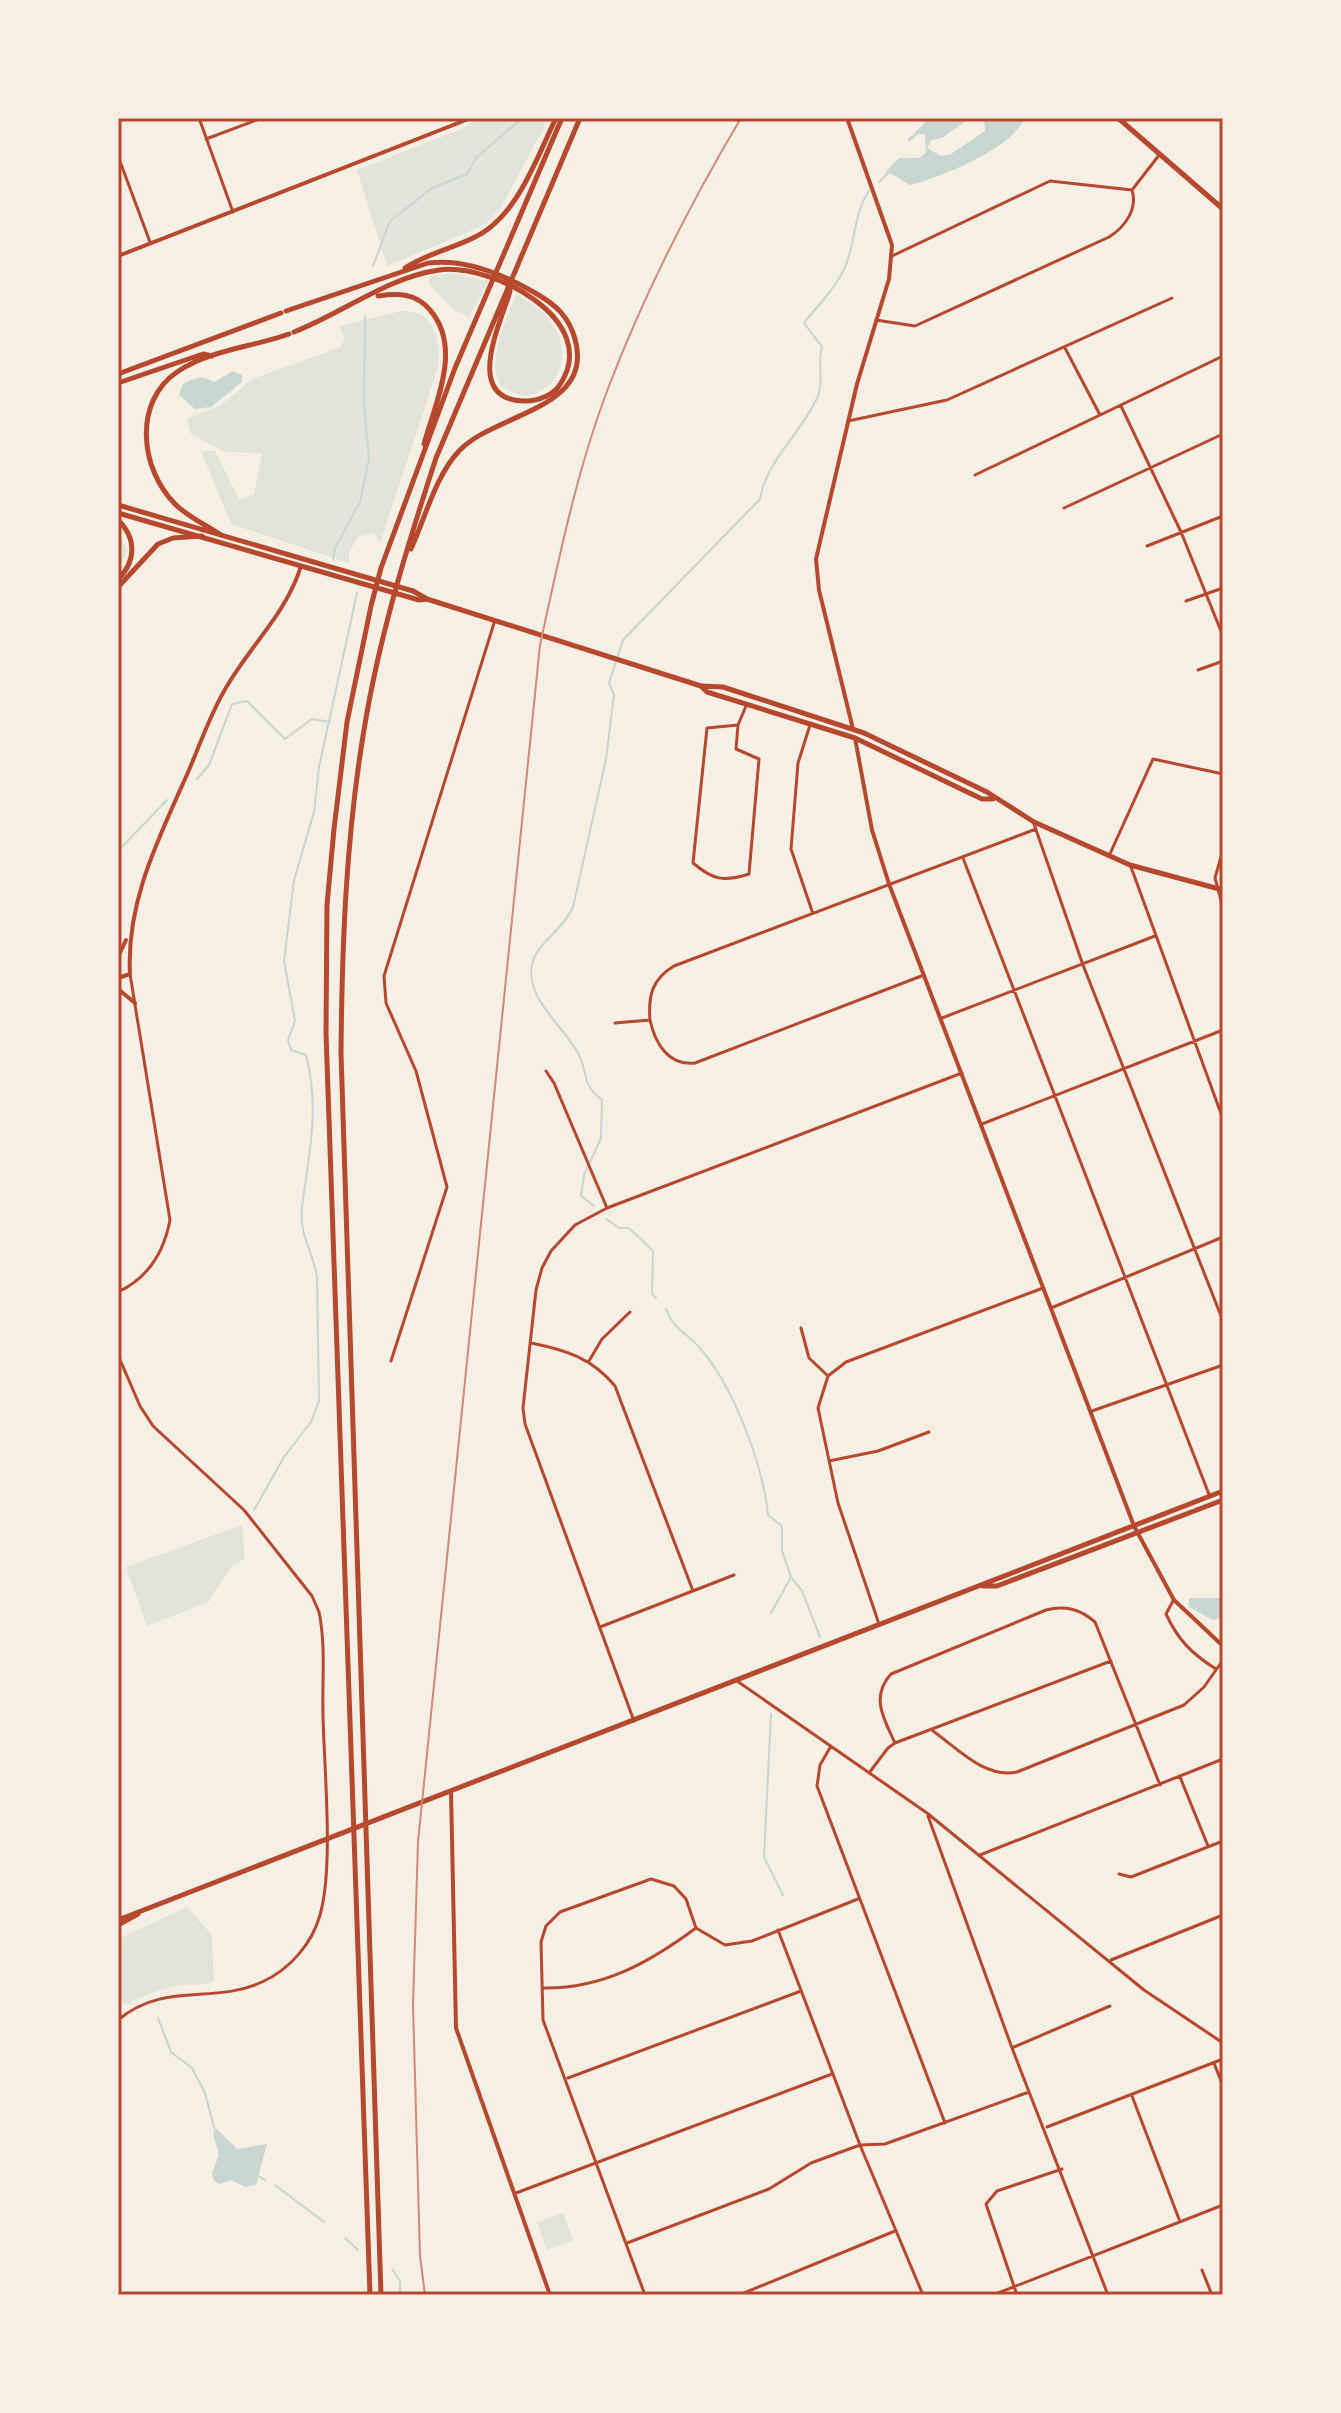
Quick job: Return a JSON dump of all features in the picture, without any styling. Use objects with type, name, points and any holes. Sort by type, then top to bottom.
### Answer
[{"type":"main road","points":[[397,273],[416,261],[474,238],[496,223],[521,187],[559,118]]},
{"type":"main road","points":[[370,2295],[326,1033],[327,905],[347,722],[381,568],[455,368],[559,118]]},
{"type":"main road","points":[[381,2295],[341,1053],[342,940],[350,834],[364,728],[389,611],[436,458],[580,118]]},
{"type":"main road","points":[[1118,118],[1223,209]]},
{"type":"main road","points":[[118,376],[284,312],[397,273],[439,262],[481,272],[559,309],[571,326],[577,350],[574,373],[566,389],[551,401],[480,434],[459,451],[449,464],[402,568]]},
{"type":"main road","points":[[221,535],[182,511],[167,495],[150,463],[146,439],[149,413],[162,386],[179,371],[213,356],[291,333],[437,270],[481,272]]},
{"type":"main road","points":[[516,271],[495,334],[489,370],[501,392],[525,401],[540,399],[558,388],[570,360],[566,332],[557,318],[529,293]]},
{"type":"main road","points":[[369,297],[398,293],[418,300],[434,314],[444,336],[446,362],[415,475]]},
{"type":"main road","points":[[118,383],[203,354],[213,356]]},
{"type":"main road","points":[[118,505],[413,591],[427,599],[701,686],[855,738],[982,799],[993,799]]},
{"type":"main road","points":[[118,513],[419,600],[427,599]]},
{"type":"main road","points":[[118,520],[129,534],[133,551],[127,569],[118,579]]},
{"type":"main road","points":[[118,587],[158,544],[173,538],[198,539],[202,536]]},
{"type":"main road","points":[[701,686],[723,687],[853,729],[987,792],[1035,826],[1130,865],[1219,889]]},
{"type":"main road","points":[[118,1922],[326,1837],[634,1721],[1223,1491]]},
{"type":"main road","points":[[982,1586],[997,1586],[1223,1500]]},
{"type":"street","points":[[199,118],[233,212]]},
{"type":"street","points":[[206,139],[262,118]]},
{"type":"street","points":[[118,256],[471,118]]},
{"type":"street","points":[[847,118],[888,226],[892,256],[848,421],[816,569],[855,738],[872,830],[889,884],[1137,1533],[1174,1600],[1223,1646]]},
{"type":"street","points":[[876,320],[915,326],[1109,237],[1118,231],[1132,208],[1132,190],[1160,154]]},
{"type":"street","points":[[118,156],[151,243]]},
{"type":"street","points":[[892,256],[1050,181],[1132,190]]},
{"type":"street","points":[[848,421],[947,400],[1172,298]]},
{"type":"street","points":[[1065,348],[1099,413]]},
{"type":"street","points":[[975,475],[1223,356]]},
{"type":"street","points":[[1121,406],[1181,532],[1223,636]]},
{"type":"street","points":[[1064,508],[1223,434]]},
{"type":"street","points":[[1147,546],[1223,516]]},
{"type":"street","points":[[118,957],[129,934],[142,881],[216,706],[234,674],[290,597],[304,558]]},
{"type":"street","points":[[1186,601],[1223,588]]},
{"type":"street","points":[[391,1361],[447,1187],[416,1071],[386,1003],[384,976],[495,620]]},
{"type":"street","points":[[1198,670],[1223,661]]},
{"type":"street","points":[[738,725],[707,728],[693,863],[710,877],[726,881],[749,874],[759,759],[736,749],[738,725],[747,704]]},
{"type":"street","points":[[810,724],[798,763],[791,849],[812,911]]},
{"type":"street","points":[[1109,856],[1153,759],[1223,774]]},
{"type":"street","points":[[924,975],[695,1063],[681,1062],[664,1052],[650,1020],[652,990],[665,971],[812,911],[963,858],[1035,826],[1083,965],[1223,1321]]},
{"type":"street","points":[[1223,850],[1219,889],[1223,908]]},
{"type":"street","points":[[963,858],[1210,1497]]},
{"type":"street","points":[[1130,865],[1223,1119]]},
{"type":"street","points":[[118,1292],[142,1277],[158,1258],[170,1220],[130,974],[129,934]]},
{"type":"street","points":[[942,1018],[1155,936]]},
{"type":"street","points":[[118,978],[130,974]]},
{"type":"street","points":[[118,989],[135,1003]]},
{"type":"street","points":[[615,1023],[650,1020]]},
{"type":"street","points":[[982,1124],[1056,1098],[1223,1030]]},
{"type":"street","points":[[546,1071],[607,1208]]},
{"type":"street","points":[[634,1721],[525,1424],[530,1342],[542,1268],[551,1251],[575,1225],[607,1208],[963,1073]]},
{"type":"street","points":[[1051,1308],[1223,1237]]},
{"type":"street","points":[[880,1626],[843,1518],[829,1461],[818,1408],[828,1376],[846,1362],[1043,1288]]},
{"type":"street","points":[[589,1361],[602,1339],[630,1312]]},
{"type":"street","points":[[801,1328],[809,1358],[828,1376]]},
{"type":"street","points":[[530,1342],[567,1350],[589,1361],[615,1386],[693,1591]]},
{"type":"street","points":[[118,1355],[140,1406],[153,1426],[244,1510],[312,1596],[319,1612],[326,1837],[320,1915],[309,1938],[290,1963],[250,1987],[164,1996],[134,2008],[118,2020]]},
{"type":"street","points":[[1092,1411],[1223,1365]]},
{"type":"street","points":[[829,1461],[878,1451],[929,1432]]},
{"type":"street","points":[[600,1627],[734,1575]]},
{"type":"street","points":[[1174,1600],[1166,1614],[1178,1638],[1194,1655],[1216,1669]]},
{"type":"street","points":[[895,1743],[881,1713],[879,1698],[882,1684],[891,1674],[1046,1610],[1069,1608],[1095,1622],[1160,1785]]},
{"type":"street","points":[[933,1731],[984,1768],[1010,1774],[1137,1725],[1192,1700],[1223,1660]]},
{"type":"street","points":[[869,1773],[882,1754],[895,1743],[1111,1661]]},
{"type":"street","points":[[737,1681],[927,1813],[1144,1990],[1223,2043]]},
{"type":"street","points":[[832,1746],[820,1765],[817,1786],[945,2123]]},
{"type":"street","points":[[980,1855],[1223,1759]]},
{"type":"street","points":[[1180,1777],[1208,1846]]},
{"type":"street","points":[[451,1791],[456,2028],[550,2295]]},
{"type":"street","points":[[927,1813],[1012,2048],[1046,2127],[1108,2295]]},
{"type":"street","points":[[1119,1874],[1131,1877],[1223,1841]]},
{"type":"street","points":[[645,2295],[543,2020],[542,1936],[549,1920],[560,1912],[645,1880],[664,1880],[683,1894],[696,1928],[725,1945],[745,1943],[858,1899]]},
{"type":"street","points":[[1110,1960],[1223,1915]]},
{"type":"street","points":[[542,1988],[593,1984],[650,1961],[696,1928]]},
{"type":"street","points":[[778,1930],[860,2145],[923,2295]]},
{"type":"street","points":[[567,2079],[801,1991]]},
{"type":"street","points":[[1012,2048],[1110,2006]]},
{"type":"street","points":[[1046,2127],[1223,2059]]},
{"type":"street","points":[[1214,2063],[1223,2086]]},
{"type":"street","points":[[516,2193],[832,2074]]},
{"type":"street","points":[[626,2243],[769,2189],[811,2163],[860,2145],[885,2144],[1029,2092]]},
{"type":"street","points":[[1132,2096],[1179,2219]]},
{"type":"street","points":[[1017,2295],[985,2209],[988,2199],[997,2191],[1062,2169]]},
{"type":"street","points":[[993,2295],[1013,2284],[1093,2256],[1179,2219],[1223,2205]]},
{"type":"street","points":[[739,2295],[895,2231]]},
{"type":"street","points":[[1202,2270],[1212,2295]]},
{"type":"shaded area","points":[[479,118],[549,118],[500,209],[485,225],[387,266],[357,170],[459,130]]},
{"type":"shaded area","points":[[930,118],[970,118],[942,138],[931,140],[927,148],[941,156],[951,154],[985,131],[984,118],[1024,118],[1006,140],[991,151],[956,169],[910,185],[886,171],[899,158],[919,158],[926,153],[925,134],[918,134],[909,142],[908,139]]},
{"type":"shaded area","points":[[451,273],[489,281],[469,317],[453,309],[429,284],[429,276]]},
{"type":"shaded area","points":[[516,294],[547,317],[561,344],[562,356],[556,377],[539,392],[526,396],[509,391],[499,381],[495,369],[500,338]]},
{"type":"shaded area","points":[[401,311],[422,315],[433,328],[437,337],[438,367],[380,543],[374,533],[358,537],[349,552],[349,563],[231,524],[201,451],[215,451],[239,500],[254,494],[262,453],[225,452],[191,434],[187,419],[221,405],[252,379],[341,347],[344,338],[340,326]]},
{"type":"shaded area","points":[[233,371],[242,375],[242,382],[211,407],[195,409],[179,395],[183,384],[192,380],[202,378],[214,382]]},
{"type":"shaded area","points":[[118,528],[127,550],[118,572]]},
{"type":"shaded area","points":[[242,1525],[245,1559],[233,1565],[208,1602],[147,1626],[126,1567]]},
{"type":"shaded area","points":[[1189,1598],[1223,1598],[1223,1617],[1213,1620],[1189,1607]]},
{"type":"shaded area","points":[[187,1907],[212,1935],[214,1981],[167,1988],[126,2005],[118,1999],[118,1939]]},
{"type":"shaded area","points":[[217,2129],[237,2149],[267,2144],[256,2185],[245,2187],[231,2180],[219,2184],[214,2181],[212,2173],[219,2155],[213,2133]]},
{"type":"shaded area","points":[[563,2213],[573,2240],[547,2250],[537,2222]]},
{"type":"waterway","points":[[373,266],[390,221],[432,188],[467,174],[476,158],[522,118]]},
{"type":"waterway","points":[[879,182],[889,172]]},
{"type":"waterway","points":[[594,1206],[581,1196],[584,1175],[601,1138],[602,1100],[588,1083],[578,1053],[538,998],[531,974],[533,961],[573,907],[606,759],[614,695],[609,683],[623,640],[760,499],[770,471],[811,409],[820,390],[822,347],[804,323],[839,279],[850,253],[860,208],[869,191]]},
{"type":"waterway","points":[[333,560],[335,548],[360,502],[369,458],[364,406],[365,316]]},
{"type":"waterway","points":[[254,1510],[284,1457],[311,1422],[319,1401],[317,1278],[302,1218],[312,1131],[312,1094],[306,1055],[291,1050],[288,1040],[295,1021],[284,961],[294,880],[314,812],[319,767],[357,593]]},
{"type":"waterway","points":[[197,779],[209,765],[232,704],[247,701],[285,739],[312,719],[330,722]]},
{"type":"waterway","points":[[118,851],[167,800]]},
{"type":"waterway","points":[[606,1219],[619,1228],[629,1228],[653,1251],[652,1294],[656,1298]]},
{"type":"waterway","points":[[666,1309],[672,1321],[698,1346],[723,1381],[753,1450],[768,1515],[782,1526],[782,1551],[791,1577],[771,1613]]},
{"type":"waterway","points":[[791,1577],[802,1591],[820,1637]]},
{"type":"waterway","points":[[771,1714],[764,1857],[783,1895]]},
{"type":"waterway","points":[[158,2018],[171,2052],[192,2068],[205,2093],[215,2131]]},
{"type":"waterway","points":[[257,2175],[265,2180]]},
{"type":"waterway","points":[[275,2185],[324,2222]]},
{"type":"waterway","points":[[345,2238],[358,2250]]},
{"type":"waterway","points":[[392,2269],[400,2281],[400,2295]]},
{"type":"railway","points":[[425,2295],[420,2256],[413,2005],[418,1842],[540,645],[578,481],[609,386],[669,249],[741,118]]}]
